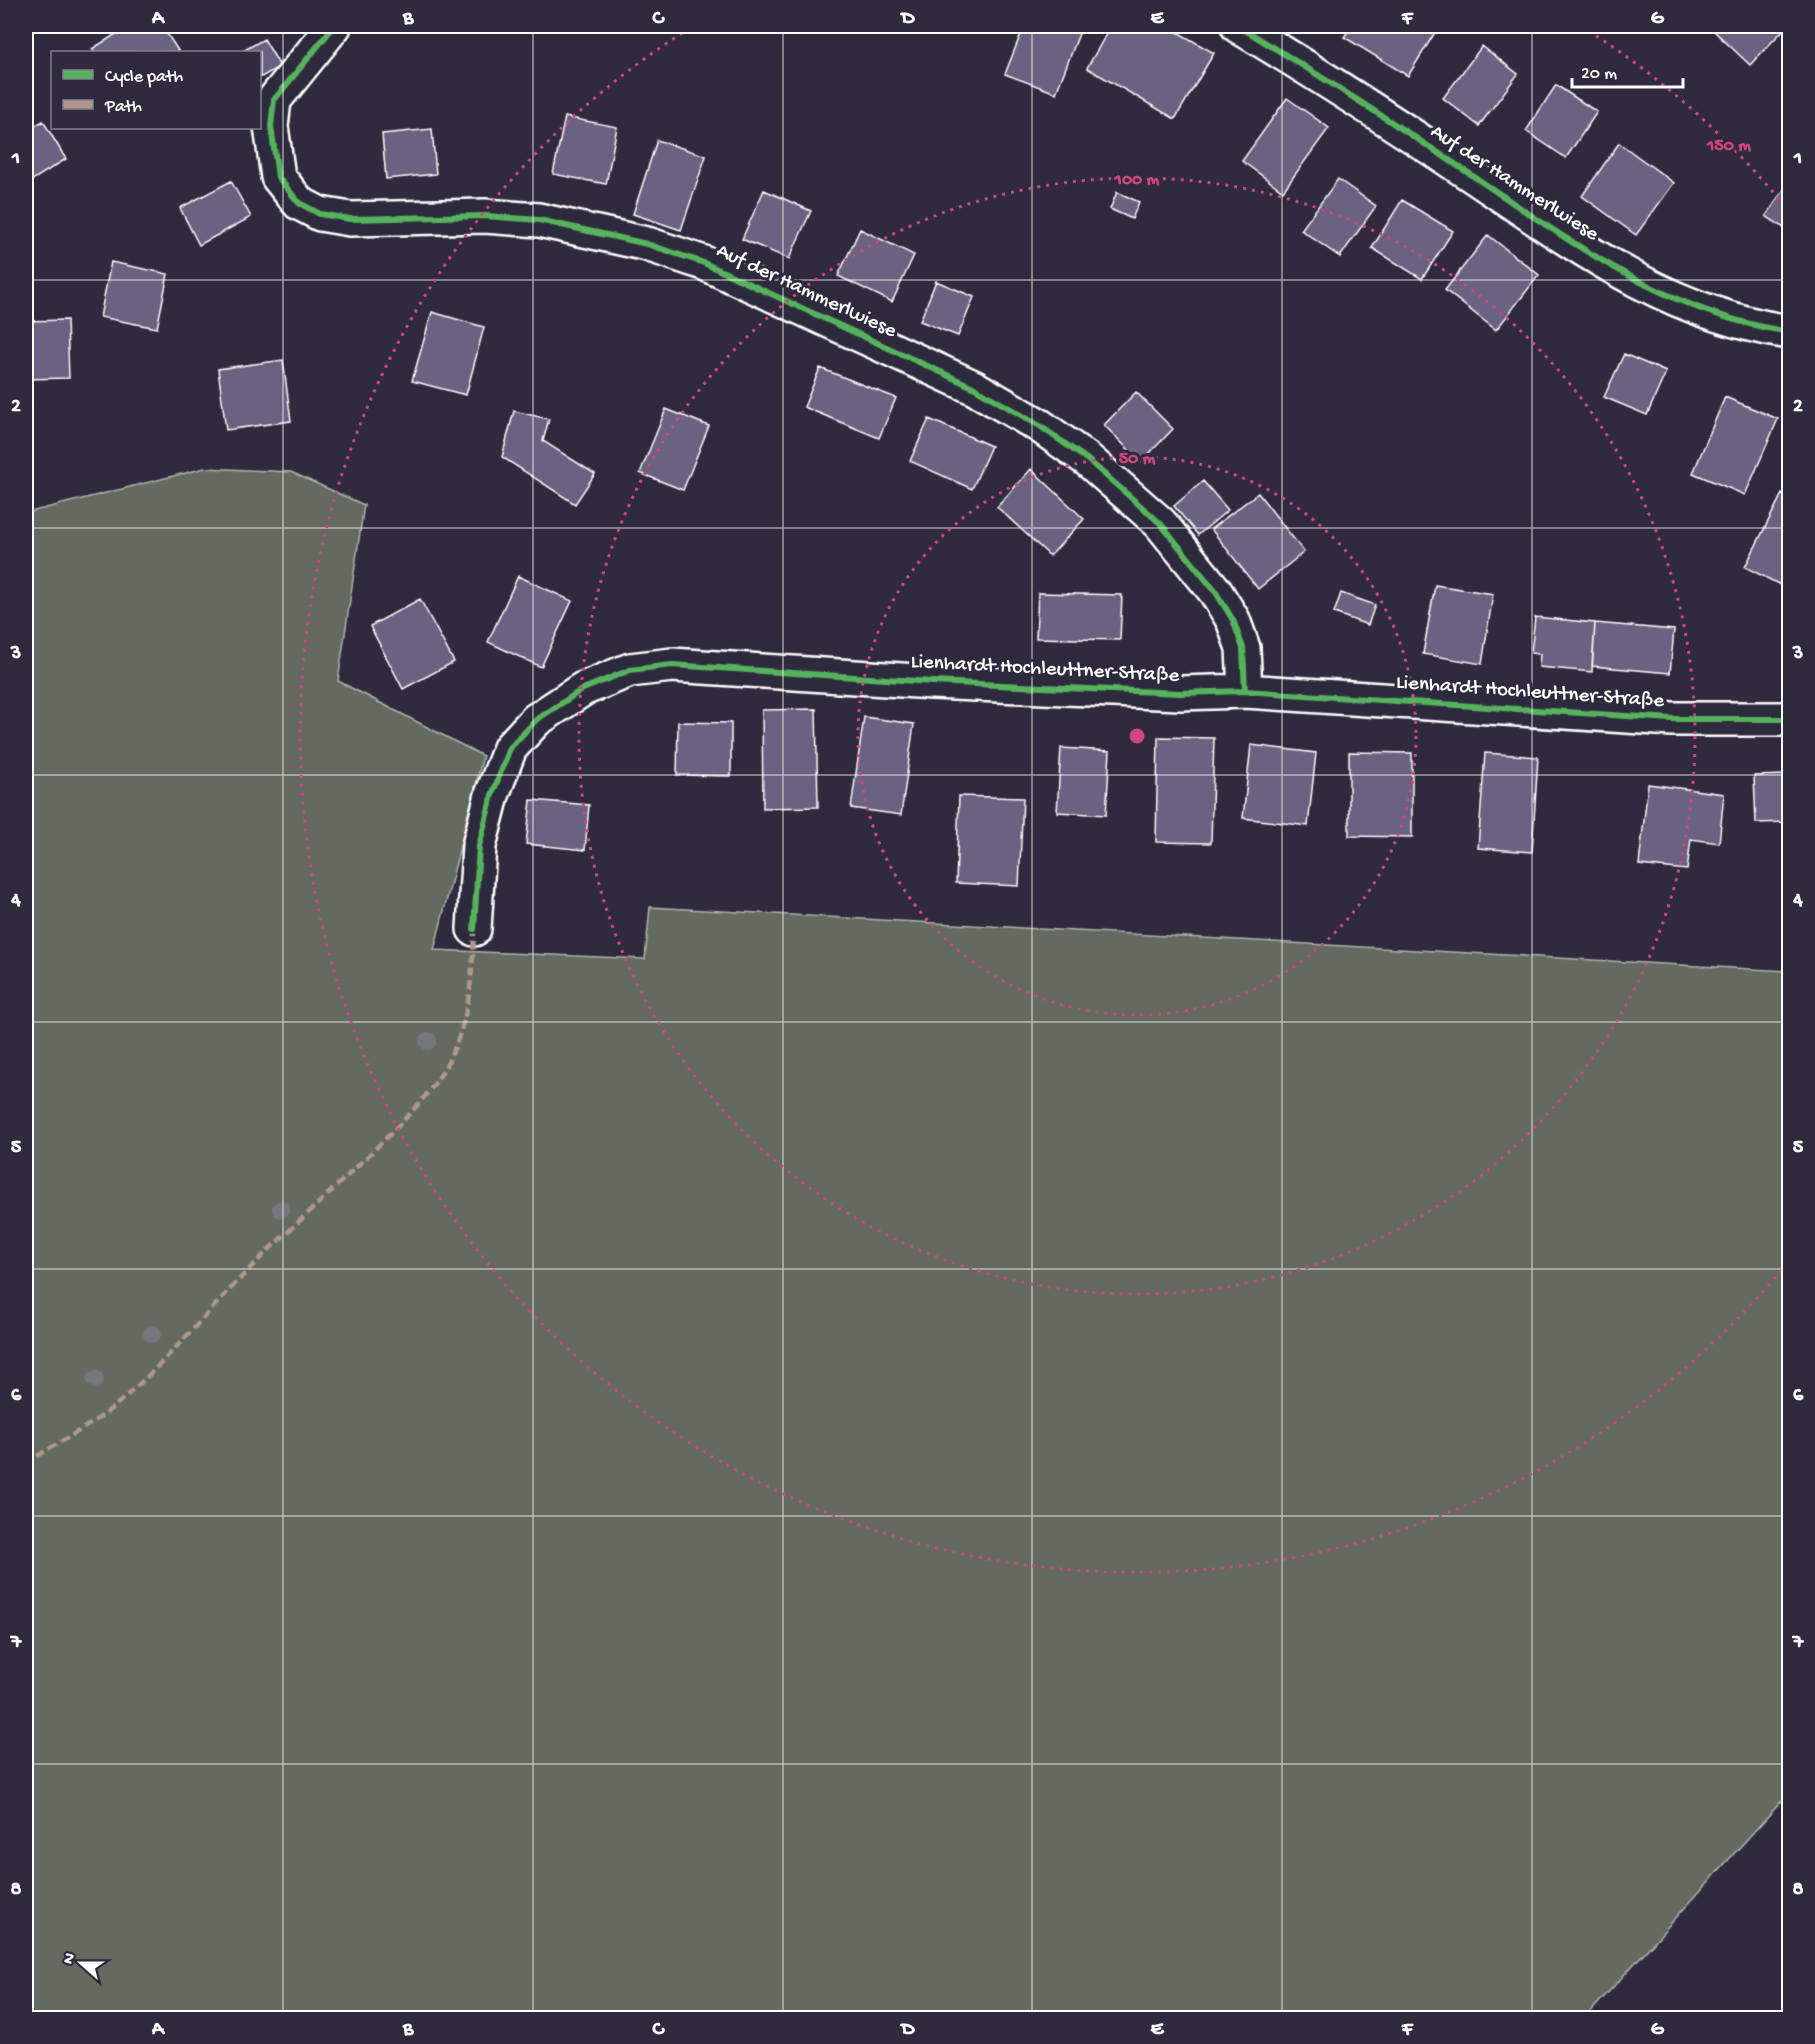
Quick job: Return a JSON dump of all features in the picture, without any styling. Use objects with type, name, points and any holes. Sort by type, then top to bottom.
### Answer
[{"type":"street","name":"Auf der Hammerlwiese","points":[[334,26],[274,100],[270,126],[278,177],[299,203],[320,214],[350,219],[485,216],[539,220],[647,244],[704,263],[974,387],[1040,426],[1088,460],[1160,523],[1215,591],[1233,620],[1243,648],[1245,691]]},
{"type":"street","name":"Auf der Hammerlwiese","points":[[1238,26],[1467,172],[1567,241],[1612,268],[1654,290],[1715,314],[1764,328],[1790,332]]},
{"type":"street","name":"Lienhardt Hochleuttner-Straße","points":[[474,929],[479,846],[492,795],[510,748],[536,720],[583,689],[630,670],[672,665],[968,684],[1180,693],[1245,691],[1672,719],[1790,719]]},
{"type":"green space","points":[[205,468],[291,472],[364,505],[338,681],[483,756],[434,950],[645,959],[650,907],[1789,971],[1789,1793],[1585,2018],[26,2018],[26,513]]},
{"type":"building","points":[[129,26],[162,26],[178,51],[93,51],[92,49]]},
{"type":"building","points":[[1024,26],[1082,26],[1056,93],[1005,74]]},
{"type":"building","points":[[1111,26],[1167,26],[1214,53],[1175,119],[1087,68]]},
{"type":"building","points":[[1352,26],[1439,26],[1408,76],[1344,37]]},
{"type":"building","points":[[1718,26],[1787,26],[1750,65],[1713,30]]},
{"type":"building","points":[[264,39],[280,66],[261,77],[261,51],[243,51]]},
{"type":"building","points":[[1482,46],[1518,74],[1479,126],[1443,98]]},
{"type":"building","points":[[1556,85],[1597,112],[1566,158],[1526,131]]},
{"type":"building","points":[[1287,98],[1329,128],[1283,191],[1242,161]]},
{"type":"building","points":[[565,117],[617,127],[606,184],[553,174]]},
{"type":"building","points":[[43,121],[66,159],[26,184],[26,131]]},
{"type":"building","points":[[432,129],[436,174],[386,179],[382,134]]},
{"type":"building","points":[[657,140],[706,156],[681,230],[633,214]]},
{"type":"building","points":[[1619,143],[1674,183],[1636,235],[1582,196]]},
{"type":"building","points":[[1338,179],[1376,206],[1340,257],[1301,230]]},
{"type":"building","points":[[231,181],[251,217],[199,245],[180,208]]},
{"type":"building","points":[[1790,181],[1790,232],[1766,216]]},
{"type":"building","points":[[764,190],[811,211],[789,259],[742,239]]},
{"type":"building","points":[[1117,192],[1139,202],[1132,219],[1110,209]]},
{"type":"building","points":[[1402,200],[1453,231],[1422,279],[1372,248]]},
{"type":"building","points":[[860,229],[914,255],[892,302],[838,276]]},
{"type":"building","points":[[1488,235],[1539,275],[1496,330],[1445,290]]},
{"type":"building","points":[[111,262],[168,274],[157,328],[100,317]]},
{"type":"building","points":[[936,281],[974,297],[958,336],[920,321]]},
{"type":"building","points":[[432,312],[484,327],[466,395],[412,381]]},
{"type":"building","points":[[67,320],[69,378],[26,379],[26,321]]},
{"type":"building","points":[[1624,354],[1666,372],[1647,415],[1604,397]]},
{"type":"building","points":[[283,360],[291,421],[226,430],[218,369]]},
{"type":"building","points":[[820,368],[896,398],[879,438],[804,407]]},
{"type":"building","points":[[1136,392],[1173,429],[1141,462],[1104,425]]},
{"type":"building","points":[[1725,397],[1778,419],[1745,495],[1693,473]]},
{"type":"building","points":[[666,409],[709,426],[683,490],[640,473]]},
{"type":"building","points":[[514,411],[549,419],[543,441],[595,474],[575,504],[502,457]]},
{"type":"building","points":[[929,419],[991,446],[972,489],[910,461]]},
{"type":"building","points":[[1031,469],[1084,519],[1050,556],[997,507]]},
{"type":"building","points":[[1203,481],[1228,510],[1198,535],[1174,506]]},
{"type":"building","points":[[1258,493],[1304,552],[1258,589],[1211,529]]},
{"type":"building","points":[[1782,494],[1790,498],[1790,590],[1745,567]]},
{"type":"building","points":[[518,576],[572,601],[541,667],[488,642]]},
{"type":"building","points":[[1435,585],[1493,594],[1482,664],[1423,654]]},
{"type":"building","points":[[1038,593],[1122,595],[1120,640],[1036,638]]},
{"type":"building","points":[[1341,593],[1375,605],[1368,625],[1334,613]]},
{"type":"building","points":[[420,599],[454,662],[403,689],[370,626]]},
{"type":"building","points":[[1535,617],[1595,623],[1592,672],[1539,667],[1540,654],[1531,653]]},
{"type":"building","points":[[1595,623],[1674,630],[1670,673],[1592,666]]},
{"type":"building","points":[[816,709],[818,807],[763,808],[762,710]]},
{"type":"building","points":[[864,717],[914,724],[901,815],[851,808]]},
{"type":"building","points":[[678,722],[731,723],[731,776],[677,775]]},
{"type":"building","points":[[1158,737],[1214,738],[1211,843],[1156,842]]},
{"type":"building","points":[[1251,745],[1316,753],[1308,826],[1243,818]]},
{"type":"building","points":[[1061,748],[1110,751],[1106,815],[1057,812]]},
{"type":"building","points":[[1349,752],[1412,753],[1412,837],[1349,836]]},
{"type":"building","points":[[1485,753],[1538,757],[1532,852],[1478,848]]},
{"type":"building","points":[[1790,775],[1790,822],[1756,823],[1754,776]]},
{"type":"building","points":[[1648,784],[1724,794],[1719,843],[1691,839],[1687,870],[1639,865]]},
{"type":"building","points":[[959,796],[1023,798],[1019,886],[956,883]]},
{"type":"building","points":[[531,800],[589,805],[585,850],[526,844]]},
{"type":"marked path","points":[[26,1464],[95,1421],[138,1385],[236,1283],[372,1152],[423,1098],[441,1075],[461,1031],[469,997],[474,929]]},
{"type":"cycle path","points":[[334,26],[274,100],[271,126],[278,177],[299,203],[320,214],[350,219],[485,216],[539,220],[647,244],[704,263],[973,387],[1040,426],[1088,460],[1160,523],[1215,591],[1233,620],[1243,648],[1245,691]]},
{"type":"cycle path","points":[[1238,26],[1296,61],[1581,248],[1620,271],[1701,309],[1744,323],[1790,332]]},
{"type":"cycle path","points":[[474,929],[479,846],[492,795],[510,748],[536,720],[583,689],[630,670],[672,665],[932,682],[1180,693],[1245,691],[1672,719],[1790,719]]}]
